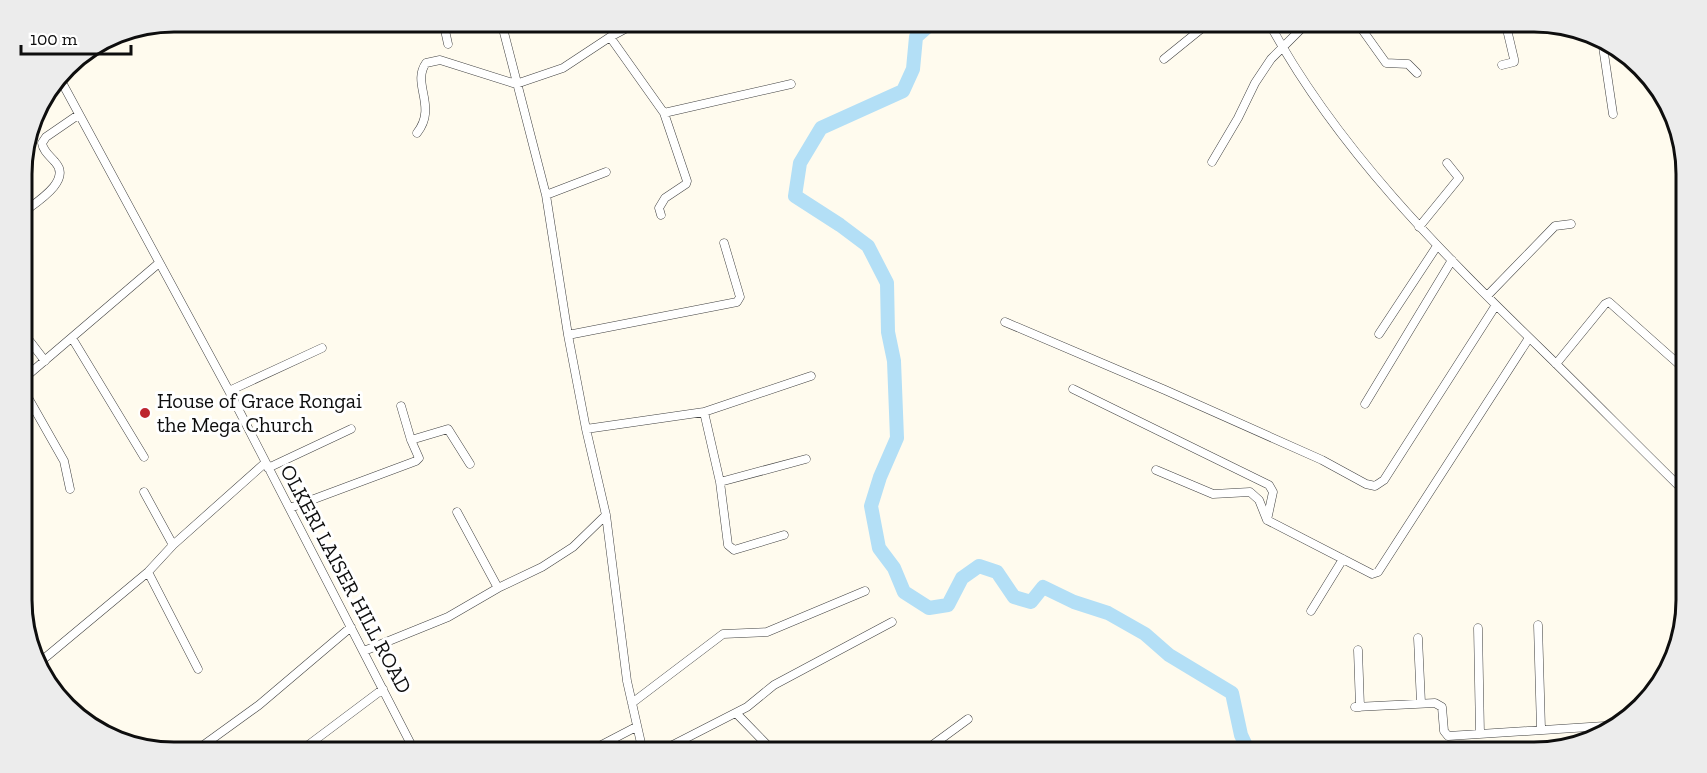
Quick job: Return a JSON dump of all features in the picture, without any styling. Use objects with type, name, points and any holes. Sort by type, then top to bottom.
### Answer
[{"type":"street","points":[[445,32],[448,45]]},
{"type":"street","points":[[504,32],[546,195],[568,335],[586,429],[606,515],[627,681],[640,742]]},
{"type":"street","points":[[417,133],[425,119],[426,105],[421,73],[426,63],[430,61],[440,60],[516,84],[563,68],[619,32]]},
{"type":"street","points":[[1164,59],[1197,32]]},
{"type":"street","points":[[1274,32],[1324,110],[1419,227],[1676,483]]},
{"type":"street","points":[[1212,162],[1238,118],[1255,83],[1271,59],[1299,32]]},
{"type":"street","points":[[1364,32],[1386,63],[1408,64],[1417,73]]},
{"type":"street","points":[[1502,65],[1514,62],[1507,32]]},
{"type":"street","points":[[610,37],[664,113],[687,183],[663,200],[659,208],[661,215]]},
{"type":"street","points":[[1603,51],[1612,114]]},
{"type":"street","points":[[664,113],[791,84]]},
{"type":"street","name":"OLKERI LAISER HILL ROAD","points":[[63,85],[229,391],[410,742]]},
{"type":"street","points":[[32,205],[54,186],[62,171],[43,148],[42,143],[46,137],[78,115]]},
{"type":"street","points":[[1419,227],[1459,178],[1447,163]]},
{"type":"street","points":[[546,195],[606,172]]},
{"type":"street","points":[[1487,296],[1555,226],[1570,224]]},
{"type":"street","points":[[568,335],[737,302],[740,297],[724,243]]},
{"type":"street","points":[[1379,334],[1437,246]]},
{"type":"street","points":[[1365,404],[1452,260]]},
{"type":"street","points":[[32,372],[159,263]]},
{"type":"street","points":[[1556,363],[1609,302],[1676,362]]},
{"type":"street","points":[[1005,322],[1323,460],[1366,484],[1375,486],[1384,480],[1496,305]]},
{"type":"street","points":[[72,338],[144,457]]},
{"type":"street","points":[[1156,470],[1213,494],[1250,492],[1259,500],[1267,520],[1372,574],[1377,572],[1529,338]]},
{"type":"street","points":[[32,344],[45,361]]},
{"type":"street","points":[[229,391],[322,348]]},
{"type":"street","points":[[586,429],[704,412],[811,376]]},
{"type":"street","points":[[1073,389],[1269,485],[1273,492],[1267,520]]},
{"type":"street","points":[[32,405],[64,461],[70,489]]},
{"type":"street","points":[[290,508],[416,461],[419,458],[401,406]]},
{"type":"street","points":[[704,412],[720,482],[728,545],[734,550],[784,535]]},
{"type":"street","points":[[44,658],[148,572],[173,544],[267,465],[351,429]]},
{"type":"street","points":[[411,440],[450,430],[470,464]]},
{"type":"street","points":[[720,482],[806,459]]},
{"type":"street","points":[[144,492],[173,544]]},
{"type":"street","points":[[457,512],[498,588]]},
{"type":"street","points":[[364,651],[448,617],[498,588],[542,567],[573,546],[606,515]]},
{"type":"street","points":[[1311,611],[1343,560]]},
{"type":"street","points":[[148,572],[198,669]]},
{"type":"street","points":[[632,703],[723,634],[767,632],[865,591]]},
{"type":"street","points":[[679,742],[747,707],[774,685],[892,622]]},
{"type":"street","points":[[1538,625],[1541,729]]},
{"type":"street","points":[[208,742],[259,705],[351,627]]},
{"type":"street","points":[[1478,628],[1480,734]]},
{"type":"street","points":[[1418,638],[1421,703]]},
{"type":"street","points":[[1358,650],[1357,707],[1435,703],[1442,707],[1444,731],[1448,736],[1598,726]]},
{"type":"street","points":[[312,742],[383,689]]},
{"type":"street","points":[[736,713],[764,742]]},
{"type":"street","points":[[937,741],[968,718]]},
{"type":"street","points":[[608,742],[636,727]]},
{"type":"waterway","points":[[922,32],[916,37],[913,69],[903,91],[821,128],[800,163],[795,196],[868,246],[887,283],[888,332],[894,361],[897,438],[880,477],[871,506],[879,548],[894,568],[904,592],[929,608],[948,605],[962,578],[979,566],[997,572],[1014,597],[1031,602],[1043,587],[1074,602],[1108,613],[1145,634],[1169,655],[1232,693],[1244,741]]},
{"type":"place","name":"House of Grace Rongai the Mega Church","points":[[145,413]]}]
